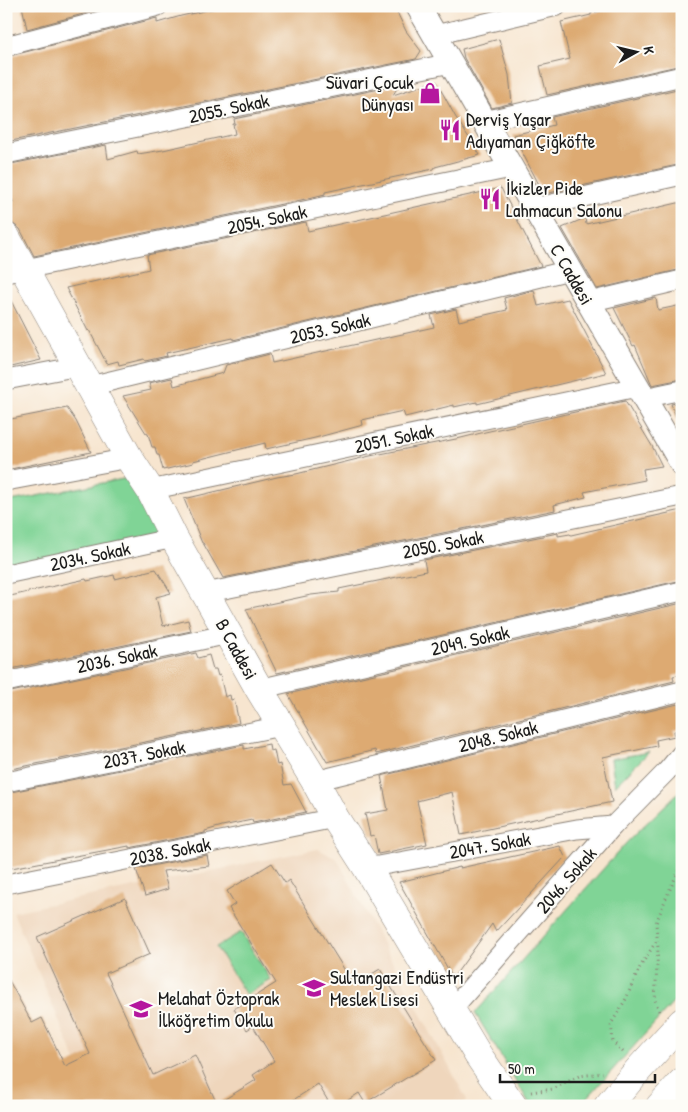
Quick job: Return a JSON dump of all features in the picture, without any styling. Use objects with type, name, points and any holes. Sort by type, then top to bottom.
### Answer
[{"type":"main road","name":"B Caddesi","points":[[6,237],[15,271],[84,376],[129,458],[150,490],[174,538],[259,689],[315,781],[335,818],[367,868],[478,1055],[518,1099]]},
{"type":"main road","points":[[608,1106],[675,1030]]},
{"type":"main road","name":"B Caddesi","points":[[478,1055],[485,1079],[498,1106]]},
{"type":"main road","points":[[629,1106],[639,1069]]},
{"type":"main road","points":[[660,1106],[682,1082]]},
{"type":"street","points":[[6,46],[158,6]]},
{"type":"street","name":"C Caddesi","points":[[418,6],[682,464]]},
{"type":"street","points":[[434,35],[557,6]]},
{"type":"street","name":"2055. Sokak","points":[[6,154],[451,63]]},
{"type":"street","points":[[484,121],[682,76]]},
{"type":"street","name":"2054. Sokak","points":[[15,271],[511,168]]},
{"type":"street","points":[[534,208],[682,176]]},
{"type":"street","name":"2053. Sokak","points":[[6,380],[84,376],[570,270]]},
{"type":"street","points":[[589,302],[682,280]]},
{"type":"street","name":"2051. Sokak","points":[[150,490],[640,392],[682,390]]},
{"type":"street","points":[[6,481],[129,458]]},
{"type":"street","name":"2050. Sokak","points":[[205,592],[682,496]]},
{"type":"street","name":"2034. Sokak","points":[[6,574],[174,538]]},
{"type":"street","name":"2049. Sokak","points":[[259,689],[682,591]]},
{"type":"street","name":"2036. Sokak","points":[[6,682],[229,634]]},
{"type":"street","name":"2048. Sokak","points":[[315,781],[682,691]]},
{"type":"street","name":"2037. Sokak","points":[[6,782],[281,726]]},
{"type":"street","name":"2046. Sokak","points":[[452,1009],[613,826],[682,753]]},
{"type":"street","name":"2038. Sokak","points":[[6,884],[335,818]]},
{"type":"street","name":"2047. Sokak","points":[[367,868],[577,829],[613,826]]},
{"type":"path","points":[[675,1030],[656,1000],[658,940],[656,923],[682,863]]},
{"type":"path","points":[[639,1069],[612,1042],[611,1024],[626,999],[640,967],[658,940]]},
{"type":"path","points":[[518,1099],[553,1089],[579,1076],[639,1069]]},
{"type":"shaded area","points":[[318,849],[337,859],[467,1100],[461,1106],[95,1106],[13,912]]},
{"type":"green space","points":[[133,477],[167,534],[6,569],[6,502]]},
{"type":"green space","points":[[649,752],[615,786],[611,759]]},
{"type":"green space","points":[[682,789],[682,993],[580,1106],[531,1106],[475,1013],[628,841]]},
{"type":"green space","points":[[241,932],[271,980],[246,995],[216,947]]},
{"type":"building","points":[[22,6],[113,6],[27,29]]},
{"type":"building","points":[[226,6],[394,6],[406,31],[421,51],[416,59],[6,142],[6,57],[157,18],[157,23]]},
{"type":"building","points":[[626,6],[682,6],[682,65],[547,95],[540,66],[570,59],[561,22],[591,15],[591,13]]},
{"type":"building","points":[[499,39],[509,75],[512,103],[492,108],[464,58],[462,49]]},
{"type":"building","points":[[436,81],[455,116],[480,155],[435,167],[434,169],[325,192],[325,194],[301,200],[34,256],[20,229],[12,223],[6,211],[6,203],[13,202],[6,186],[6,165],[106,145],[108,159],[137,151],[138,154],[163,150],[235,134],[234,119],[399,85],[393,95]]},
{"type":"building","points":[[682,88],[682,164],[544,194],[513,135],[554,125],[552,117]]},
{"type":"building","points":[[501,188],[541,266],[233,340],[233,338],[166,353],[167,356],[119,365],[118,361],[107,364],[66,288],[149,269],[147,255],[306,222],[308,231]]},
{"type":"building","points":[[682,202],[682,269],[597,289],[562,228],[585,218],[586,224]]},
{"type":"building","points":[[534,290],[538,306],[568,299],[606,373],[477,404],[477,402],[454,407],[454,405],[405,417],[403,411],[362,420],[363,425],[315,438],[266,449],[265,443],[163,470],[159,455],[157,455],[155,447],[152,447],[148,434],[123,396],[151,390],[149,383],[172,378],[174,386],[223,373],[226,365],[270,354],[272,363],[434,327],[431,315],[456,309],[459,321],[507,310],[504,298]]},
{"type":"building","points":[[6,291],[41,360],[6,368]]},
{"type":"building","points":[[656,298],[658,310],[682,305],[682,379],[652,385],[635,345],[633,346],[614,308]]},
{"type":"building","points":[[625,401],[662,466],[643,469],[645,480],[584,492],[586,497],[554,505],[555,510],[223,578],[202,543],[184,499],[370,456],[461,438]]},
{"type":"building","points":[[682,402],[682,427],[681,428],[671,404]]},
{"type":"building","points":[[67,408],[76,421],[91,452],[6,470],[6,420]]},
{"type":"building","points":[[682,510],[682,580],[277,673],[246,609],[311,595],[339,592],[339,589],[426,571],[424,560],[558,533],[558,536],[571,535]]},
{"type":"building","points":[[156,569],[171,593],[156,597],[163,626],[188,620],[191,631],[6,670],[6,597],[86,579],[87,581],[114,575],[115,579]]},
{"type":"building","points":[[682,603],[682,674],[673,676],[674,681],[376,754],[375,750],[327,762],[288,694]]},
{"type":"building","points":[[196,653],[198,658],[209,655],[213,669],[216,669],[218,676],[220,675],[225,697],[230,695],[231,700],[234,699],[239,723],[6,770],[6,693]]},
{"type":"building","points":[[678,704],[682,730],[674,731],[675,736],[656,740],[657,746],[603,757],[612,802],[461,835],[452,792],[417,801],[427,844],[378,854],[374,835],[370,836],[365,814],[388,810],[381,776]]},
{"type":"building","points":[[269,744],[270,751],[274,750],[277,765],[280,764],[284,785],[291,784],[306,812],[253,823],[252,820],[222,826],[205,831],[205,833],[129,848],[129,846],[6,869],[6,793],[244,745],[244,749]]},
{"type":"building","points":[[560,846],[565,857],[496,932],[492,924],[453,978],[399,882]]},
{"type":"building","points":[[207,855],[209,866],[163,871],[168,889],[145,896],[136,869]]},
{"type":"building","points":[[272,863],[285,883],[289,880],[354,985],[380,969],[436,1060],[365,1103],[359,1093],[339,1106],[331,1106],[318,1084],[284,1106],[6,1106],[6,975],[32,1023],[42,1018],[65,1066],[90,1054],[37,937],[125,898],[150,954],[106,973],[153,1075],[195,1055],[217,1104],[256,1080],[253,1075],[274,1061],[253,1026],[247,1030],[234,1009],[276,983],[229,908],[235,904],[227,891]]},
{"type":"place","name":"Süvari Çocuk Dünyası","points":[[430,93]]},
{"type":"place","name":"Derviş Yaşar Adıyaman Çiğköfte","points":[[450,130]]},
{"type":"place","name":"İkizler Pide Lahmacun Salonu","points":[[490,199]]},
{"type":"place","name":"Sultangazi Endüstri Meslek Lisesi","points":[[314,988]]},
{"type":"place","name":"Melahat Öztoprak İlköğretim Okulu","points":[[141,1009]]}]
